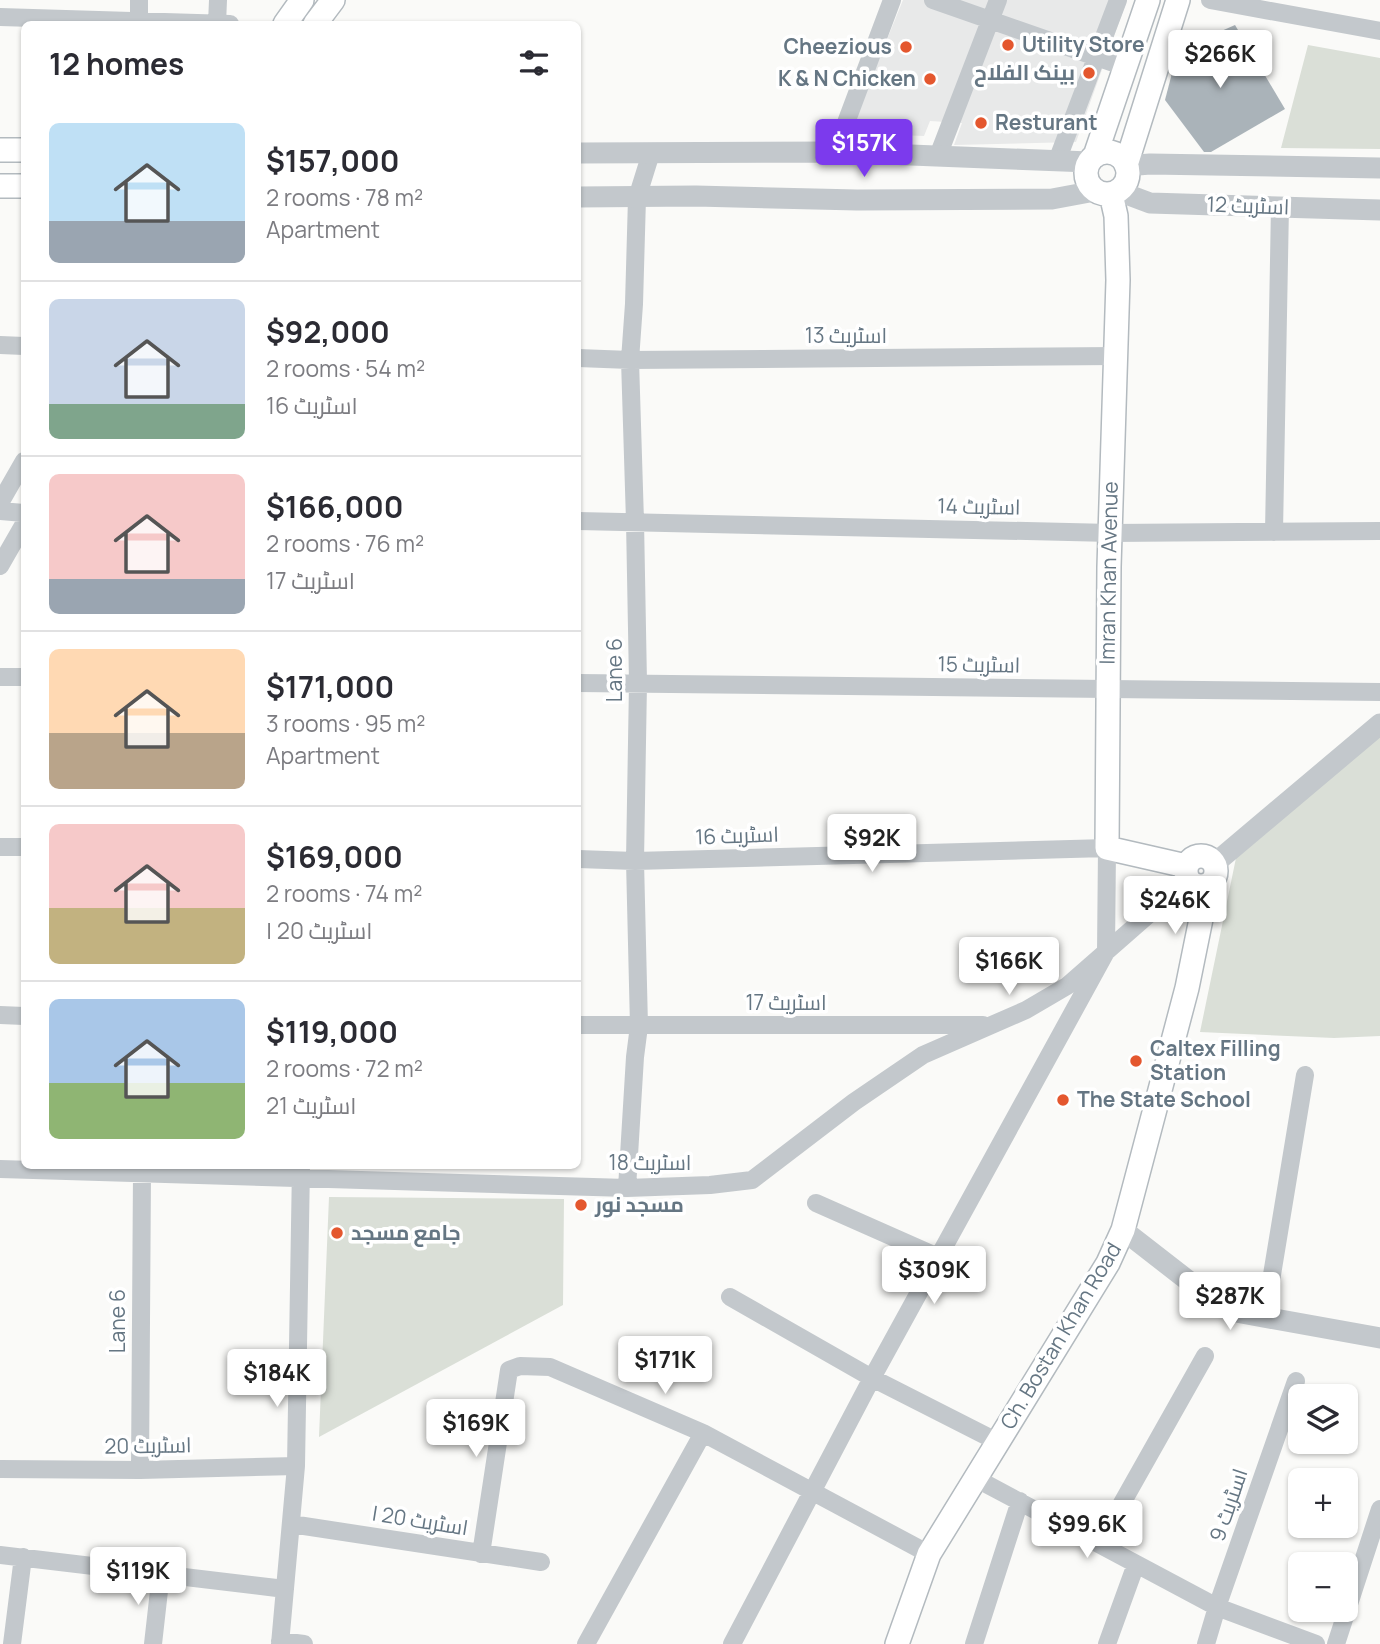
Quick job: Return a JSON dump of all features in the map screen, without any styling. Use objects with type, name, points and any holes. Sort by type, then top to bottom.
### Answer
[{"type":"main road","points":[[287,21],[302,0]]},
{"type":"main road","points":[[317,21],[332,0]]},
{"type":"main road","points":[[1148,0],[1092,159],[1086,168],[1087,181],[1108,192],[1125,183],[1126,165],[1178,0]]},
{"type":"main road","points":[[0,150],[21,150]]},
{"type":"main road","points":[[1092,159],[1101,153],[1112,153],[1126,165]]},
{"type":"main road","points":[[0,186],[21,186]]},
{"type":"main road","name":"Imran Khan Avenue","points":[[1107,848],[1111,441],[1116,356],[1117,232],[1116,216],[1108,192]]},
{"type":"main road","points":[[1107,848],[1192,877],[1198,856],[1208,858],[1214,864]]},
{"type":"main road","name":"Ch. Bostan Khan Road","points":[[897,1644],[929,1554],[1108,1263],[1122,1230],[1187,988],[1202,914],[1192,877]]},
{"type":"street","points":[[70,0],[70,21]]},
{"type":"street","points":[[139,0],[139,21]]},
{"type":"street","points":[[217,21],[218,0]]},
{"type":"street","points":[[835,152],[892,0]]},
{"type":"street","points":[[933,0],[1125,67]]},
{"type":"street","points":[[938,156],[998,0]]},
{"type":"street","points":[[1057,162],[1118,0]]},
{"type":"street","points":[[1210,0],[1380,32]]},
{"type":"street","points":[[0,18],[32,14],[65,21]]},
{"type":"street","points":[[581,153],[835,152],[1057,162],[1092,159]]},
{"type":"street","name":"Lane 6","points":[[627,1188],[639,1026],[635,861],[638,683],[630,360],[637,198],[651,153]]},
{"type":"street","points":[[1126,165],[1380,168]]},
{"type":"street","points":[[581,197],[1052,199],[1108,192]]},
{"type":"street","name":"اسٹریٹ 12","points":[[1108,192],[1150,203],[1380,210]]},
{"type":"street","points":[[1273,532],[1280,206]]},
{"type":"street","points":[[0,345],[21,346]]},
{"type":"street","name":"اسٹریٹ 13","points":[[581,358],[1116,356]]},
{"type":"street","points":[[0,503],[21,465]]},
{"type":"street","points":[[0,510],[21,513]]},
{"type":"street","name":"اسٹریٹ 14","points":[[581,521],[1111,533],[1380,531]]},
{"type":"street","points":[[0,566],[21,529]]},
{"type":"street","points":[[0,677],[21,677]]},
{"type":"street","name":"اسٹریٹ 15","points":[[581,682],[1380,692]]},
{"type":"street","points":[[1214,864],[1380,724]]},
{"type":"street","points":[[0,847],[21,847]]},
{"type":"street","name":"اسٹریٹ 16","points":[[581,859],[635,861],[1107,848]]},
{"type":"street","name":"Imran Khan Avenue","points":[[1106,953],[1107,848]]},
{"type":"street","name":"اسٹریٹ 18","points":[[0,1169],[301,1171],[627,1188],[710,1185],[752,1180],[854,1102],[923,1055],[1026,1010],[1067,986],[1192,877]]},
{"type":"street","points":[[732,1644],[872,1378],[1106,953]]},
{"type":"street","points":[[0,1015],[21,1016]]},
{"type":"street","name":"اسٹریٹ 17","points":[[581,1025],[994,1025]]},
{"type":"street","points":[[1265,1317],[1306,1075]]},
{"type":"street","points":[[301,1171],[296,1466],[280,1642],[304,1644]]},
{"type":"street","name":"Lane 6","points":[[140,1470],[142,1172]]},
{"type":"street","points":[[816,1203],[938,1257]]},
{"type":"street","points":[[1122,1230],[1213,1300],[1236,1312],[1380,1338]]},
{"type":"street","points":[[730,1297],[872,1378],[998,1442]]},
{"type":"street","points":[[1098,1544],[1205,1356]]},
{"type":"street","points":[[481,1554],[509,1370],[520,1366],[551,1367],[703,1433],[929,1554]]},
{"type":"street","name":"اسٹریٹ 9","points":[[1206,1644],[1296,1381]]},
{"type":"street","points":[[586,1644],[703,1433]]},
{"type":"street","name":"اسٹریٹ 20","points":[[0,1469],[140,1470],[296,1466]]},
{"type":"street","points":[[975,1479],[1217,1608],[1316,1644]]},
{"type":"street","points":[[974,1644],[1020,1501]]},
{"type":"street","points":[[1336,1644],[1379,1519]]},
{"type":"street","name":"اسٹریٹ 20 ا","points":[[291,1524],[541,1562]]},
{"type":"street","points":[[0,1555],[285,1589]]},
{"type":"street","points":[[12,1644],[23,1557]]},
{"type":"street","points":[[1107,1644],[1136,1564]]},
{"type":"street","points":[[153,1644],[161,1573]]},
{"type":"shaded area","points":[[903,0],[1127,0],[1076,142],[954,145],[962,123],[930,121],[924,136],[849,133]]},
{"type":"shaded area","points":[[1308,45],[1380,58],[1380,149],[1281,148]]},
{"type":"shaded area","points":[[1380,724],[1380,1036],[1334,1038],[1200,1032],[1236,858]]},
{"type":"shaded area","points":[[329,1197],[564,1199],[563,1305],[319,1437]]},
{"type":"building","points":[[1235,25],[1285,109],[1211,152],[1204,152],[1165,100],[1178,50]]},
{"type":"place","name":"Utility Store","points":[[1008,45]]},
{"type":"place","name":"Cheezious","points":[[906,47]]},
{"type":"place","name":"بینک الفلاح","points":[[1089,73]]},
{"type":"place","name":"K & N Chicken","points":[[930,79]]},
{"type":"place","name":"Resturant","points":[[981,123]]},
{"type":"place","name":"Caltex Filling Station","points":[[1136,1061]]},
{"type":"place","name":"The State School","points":[[1063,1100]]},
{"type":"place","name":"مسجد نور","points":[[581,1205]]},
{"type":"place","name":"جامع مسجد","points":[[337,1233]]}]
